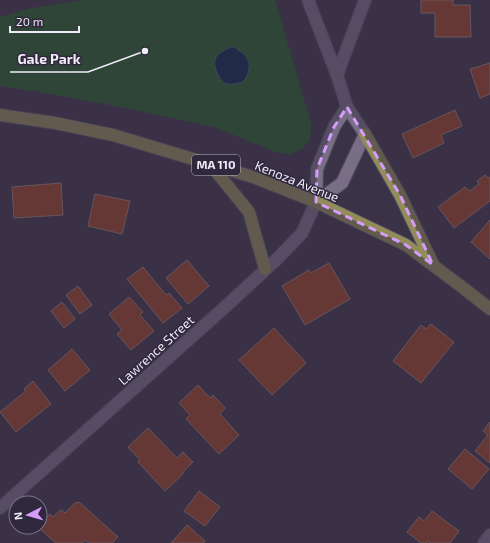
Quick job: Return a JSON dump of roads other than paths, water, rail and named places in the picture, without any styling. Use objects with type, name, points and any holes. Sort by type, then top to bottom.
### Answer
[{"type":"main road","name":"Kenoza Avenue","points":[[0,115],[55,123],[113,136],[253,177],[316,202],[406,245],[490,309]]},
{"type":"main road","points":[[365,134],[400,195],[433,265]]},
{"type":"main road","points":[[210,164],[249,212],[265,269]]},
{"type":"street","points":[[308,0],[337,75],[347,107],[365,134],[342,183],[316,202]]},
{"type":"street","points":[[337,75],[365,0]]},
{"type":"street","points":[[316,202],[317,169],[334,127],[347,107]]},
{"type":"street","name":"Lawrence Street","points":[[0,508],[224,308],[265,269],[302,233],[316,202]]},
{"type":"street","points":[[484,543],[490,535]]},
{"type":"water","points":[[231,47],[236,47],[243,53],[249,64],[246,78],[243,82],[235,84],[223,82],[215,68],[216,57],[222,51]]},
{"type":"place","name":"Gale Park","points":[[145,51]]}]
